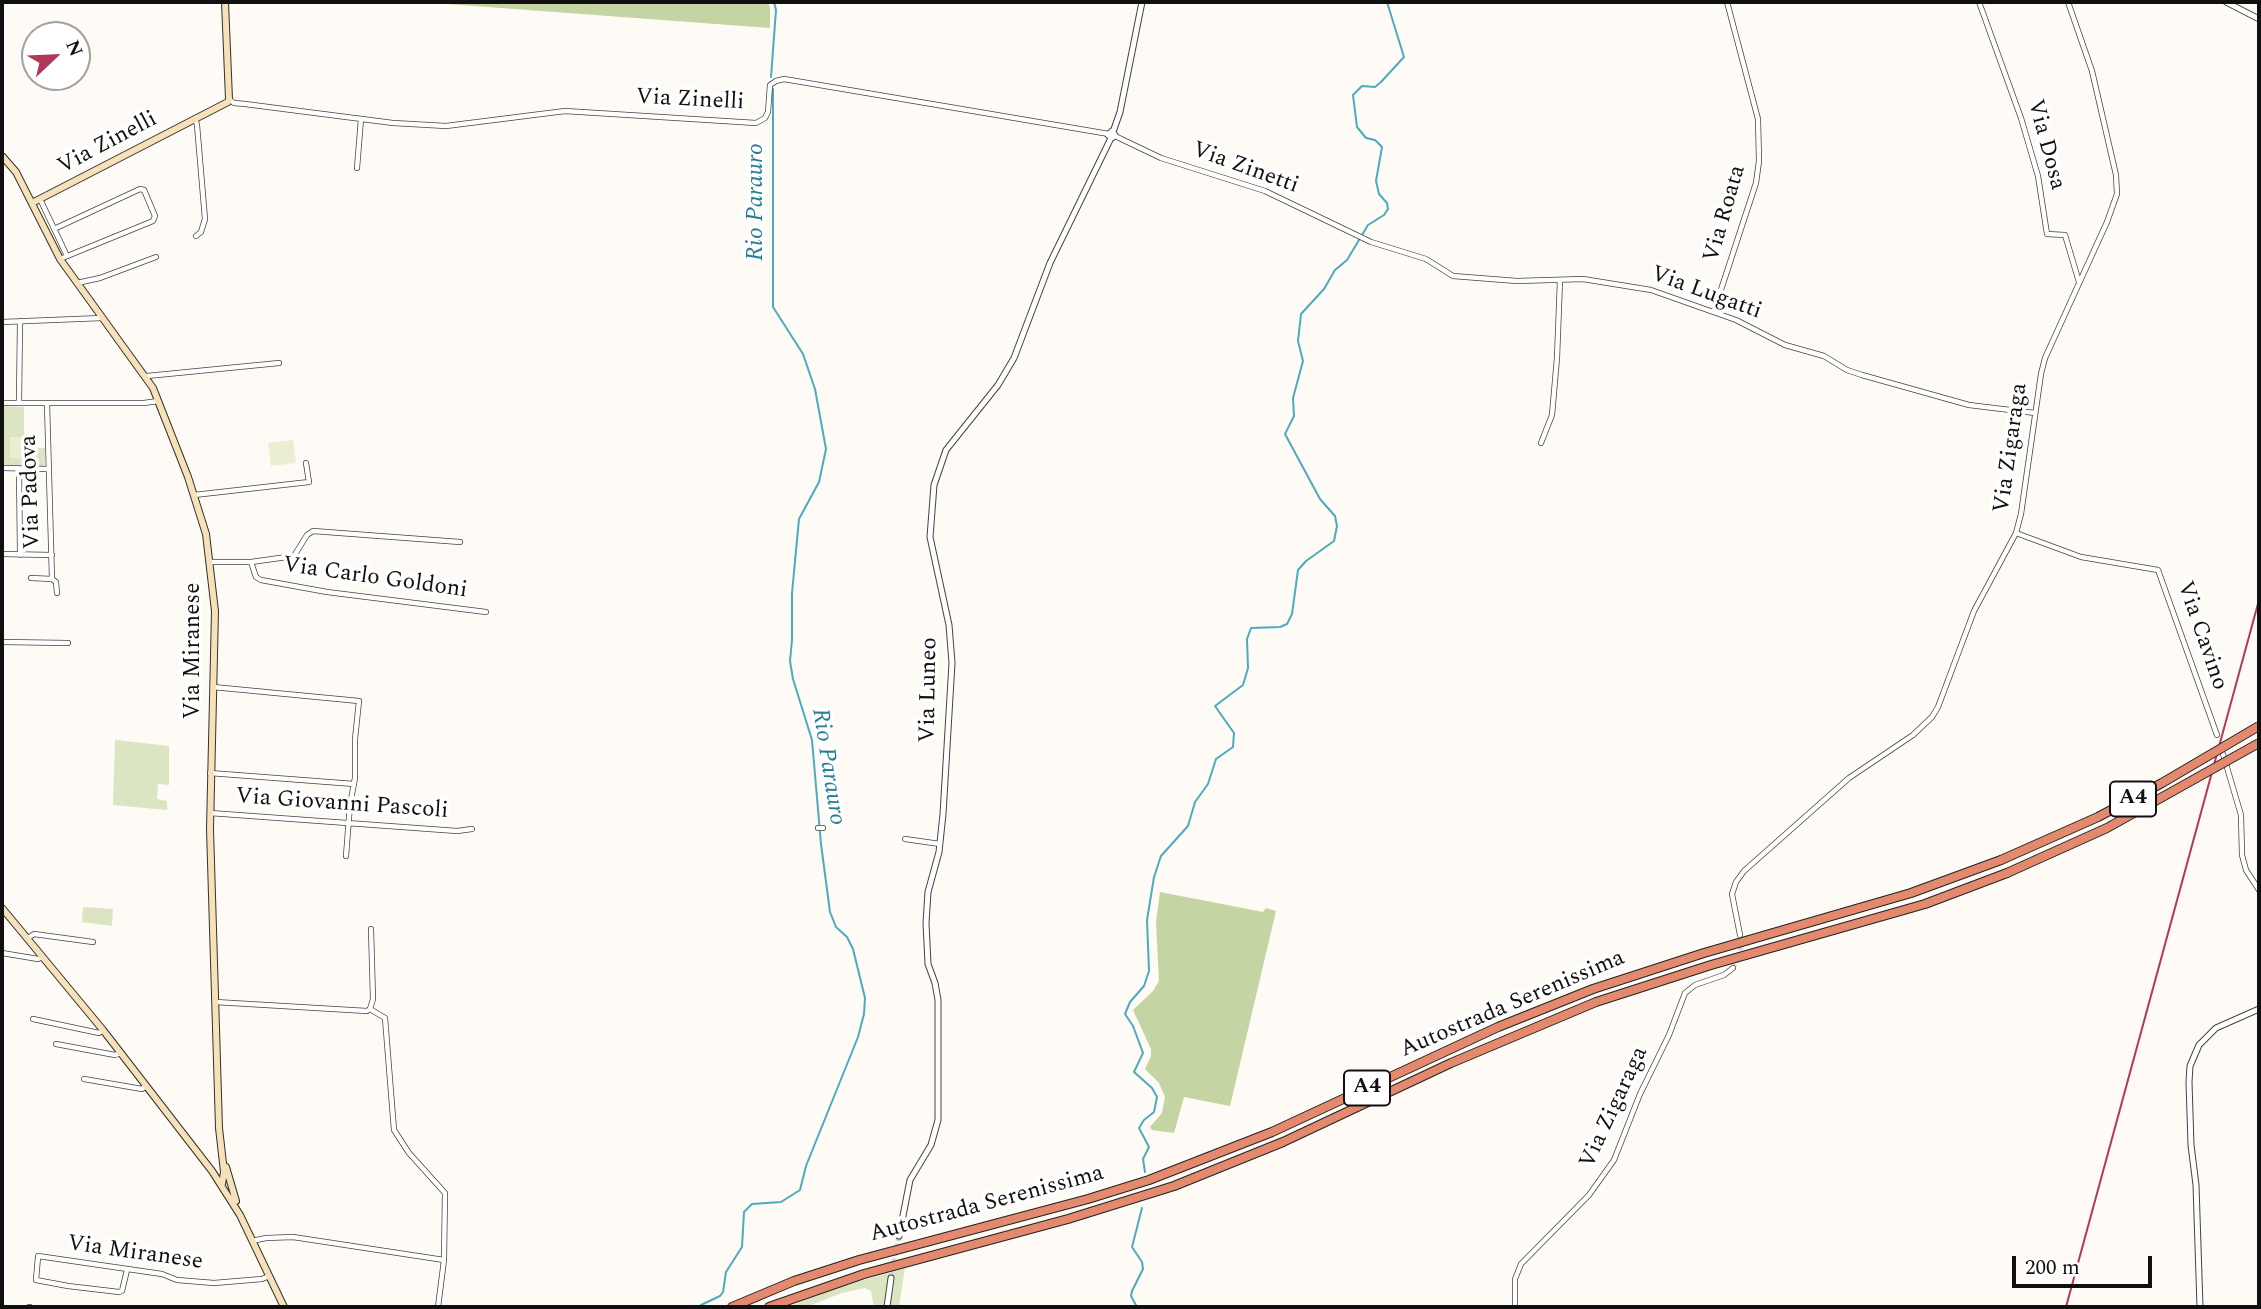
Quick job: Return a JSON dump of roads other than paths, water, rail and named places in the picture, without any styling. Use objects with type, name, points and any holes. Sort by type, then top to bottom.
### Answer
[{"type":"highway","name":"Autostrada Serenissima","points":[[732,1307],[794,1281],[859,1260],[1075,1203],[1149,1180],[1272,1132],[1559,1001],[1653,968],[1911,893],[2001,860],[2098,817],[2259,726]]},
{"type":"highway","name":"Autostrada Serenissima","points":[[769,1307],[864,1274],[1068,1219],[1174,1186],[1283,1142],[1451,1063],[1596,1002],[1711,965],[1925,904],[2007,873],[2117,823],[2259,743]]},
{"type":"main road","points":[[225,2],[229,99]]},
{"type":"main road","name":"Via Zinelli","points":[[32,203],[228,102],[229,99]]},
{"type":"main road","name":"Via Miranese","points":[[2,156],[16,172],[77,282],[146,376],[159,400],[205,529],[215,611],[210,813],[222,1184]]},
{"type":"main road","name":"Via Miranese","points":[[2,908],[103,1030],[222,1184],[240,1214],[284,1307]]},
{"type":"main road","name":"Via Miranese","points":[[221,1145],[240,1214]]},
{"type":"main road","points":[[212,1171],[219,1170],[222,1165]]},
{"type":"street","name":"Via Luneo","points":[[899,1236],[910,1180],[931,1145],[938,1120],[938,1000],[928,964],[926,923],[928,892],[940,844],[946,787],[952,655],[930,537],[932,499],[938,469],[946,450],[1007,372],[1050,263],[1112,135],[1142,2]]},
{"type":"street","name":"Via Roata","points":[[1714,311],[1756,183],[1759,161],[1758,119],[1727,2]]},
{"type":"street","name":"Via Dosa","points":[[1979,2],[2021,118],[2038,176],[2047,234],[2065,234],[2080,283]]},
{"type":"street","name":"Via Zigaraga","points":[[1740,936],[1732,894],[1740,876],[1841,785],[1913,735],[1932,717],[1974,611],[2016,533],[2045,358],[2114,206],[2117,185],[2092,71],[2068,2]]},
{"type":"street","points":[[2226,2],[2259,19]]},
{"type":"street","name":"Via Zinelli","points":[[229,99],[234,103],[361,119],[446,126],[565,111],[756,123],[765,118],[768,112],[771,85],[784,79],[1112,135]]},
{"type":"street","points":[[195,118],[205,219],[201,232],[196,236]]},
{"type":"street","points":[[357,168],[361,119]]},
{"type":"street","name":"Via Zinetti","points":[[1112,135],[1161,158],[1265,191],[1362,237]]},
{"type":"street","points":[[54,229],[142,189],[155,216],[153,221],[64,258]]},
{"type":"street","name":"Via Miranese","points":[[40,199],[64,258]]},
{"type":"street","name":"Via Lugatti","points":[[1362,237],[1426,259],[1444,272],[1457,277],[1517,281],[1583,279],[1651,290],[1714,311],[1785,345],[1829,358],[1862,375],[1969,405],[2035,413]]},
{"type":"street","points":[[77,282],[100,278],[156,257]]},
{"type":"street","points":[[1542,443],[1552,415],[1558,358],[1560,280]]},
{"type":"street","points":[[2,321],[103,317]]},
{"type":"street","name":"Via Padova","points":[[19,403],[20,321]]},
{"type":"street","points":[[146,376],[279,363]]},
{"type":"street","points":[[2,403],[144,403],[159,400]]},
{"type":"street","name":"Via Padova","points":[[47,404],[52,579]]},
{"type":"street","points":[[194,495],[309,482],[306,463]]},
{"type":"street","points":[[2,468],[48,469]]},
{"type":"street","name":"Via Padova","points":[[19,469],[20,555]]},
{"type":"street","name":"Via Carlo Goldoni","points":[[211,562],[251,562],[294,556],[307,535],[313,531],[460,542]]},
{"type":"street","name":"Via Cavino","points":[[2016,533],[2081,557],[2154,568],[2161,572],[2217,735]]},
{"type":"street","points":[[2,554],[52,555]]},
{"type":"street","name":"Via Carlo Goldoni","points":[[251,562],[259,580],[327,592],[486,612]]},
{"type":"street","name":"Via Padova","points":[[32,578],[52,579],[56,582],[57,593]]},
{"type":"street","points":[[2,642],[68,643]]},
{"type":"street","points":[[212,687],[359,701],[355,739],[355,784],[346,856]]},
{"type":"street","points":[[2222,754],[2241,815],[2242,855],[2251,879],[2259,890]]},
{"type":"street","points":[[210,773],[355,784]]},
{"type":"street","name":"Via Giovanni Pascoli","points":[[210,813],[457,831],[471,829]]},
{"type":"street","points":[[905,839],[940,844]]},
{"type":"street","points":[[2251,879],[2259,880]]},
{"type":"street","points":[[370,1009],[373,999],[371,929]]},
{"type":"street","points":[[28,938],[34,934],[93,942]]},
{"type":"street","points":[[2,953],[38,959],[44,957]]},
{"type":"street","name":"Via Zigaraga","points":[[1515,1307],[1515,1279],[1521,1264],[1589,1195],[1614,1160],[1685,993],[1695,985],[1724,975],[1733,968]]},
{"type":"street","points":[[215,1002],[361,1012],[370,1009],[385,1018],[394,1130],[409,1153],[445,1193],[444,1260],[438,1307]]},
{"type":"street","points":[[2200,1307],[2190,1066],[2199,1045],[2217,1028],[2259,1009]]},
{"type":"street","points":[[33,1019],[99,1033],[103,1030]]},
{"type":"street","points":[[56,1044],[115,1055],[121,1053]]},
{"type":"street","points":[[84,1079],[142,1089],[146,1086]]},
{"type":"street","points":[[252,1241],[293,1237],[444,1260]]},
{"type":"street","name":"Via Miranese","points":[[127,1270],[122,1291],[119,1292],[36,1280],[38,1256],[162,1274],[177,1280],[214,1283],[269,1276]]},
{"type":"street","points":[[887,1307],[891,1278]]},
{"type":"waterway","name":"Rio Parauro","points":[[771,77],[776,10],[774,2]]},
{"type":"waterway","points":[[1145,1172],[1143,1159],[1149,1147],[1139,1128],[1154,1112],[1157,1097],[1152,1088],[1134,1072],[1143,1053],[1133,1026],[1125,1014],[1130,1002],[1144,986],[1149,971],[1147,920],[1154,877],[1161,856],[1188,826],[1195,802],[1208,784],[1216,759],[1233,747],[1234,733],[1215,706],[1243,685],[1248,668],[1247,639],[1251,628],[1280,627],[1287,624],[1292,614],[1298,570],[1334,541],[1337,526],[1335,516],[1320,499],[1285,434],[1294,416],[1293,398],[1303,361],[1298,341],[1301,314],[1324,289],[1335,270],[1347,260],[1368,225],[1384,215],[1388,209],[1387,203],[1379,194],[1376,181],[1382,147],[1375,140],[1366,138],[1357,127],[1353,95],[1362,86],[1375,87],[1404,57],[1387,2]]},
{"type":"waterway","name":"Rio Parauro","points":[[700,1307],[723,1292],[726,1272],[742,1247],[744,1212],[752,1204],[781,1202],[800,1190],[806,1166],[858,1037],[865,998],[853,949],[847,937],[836,927],[830,912],[812,740],[790,661],[792,593],[799,519],[819,482],[826,449],[815,389],[803,354],[773,307],[773,89]]},
{"type":"waterway","points":[[1137,1307],[1131,1296],[1143,1269],[1142,1262],[1132,1247],[1142,1208]]},
{"type":"tunnel","points":[[1733,968],[1739,959],[1741,943]]},
{"type":"tunnel","points":[[891,1278],[899,1236]]},
{"type":"railway","points":[[2066,1307],[2259,600]]}]
